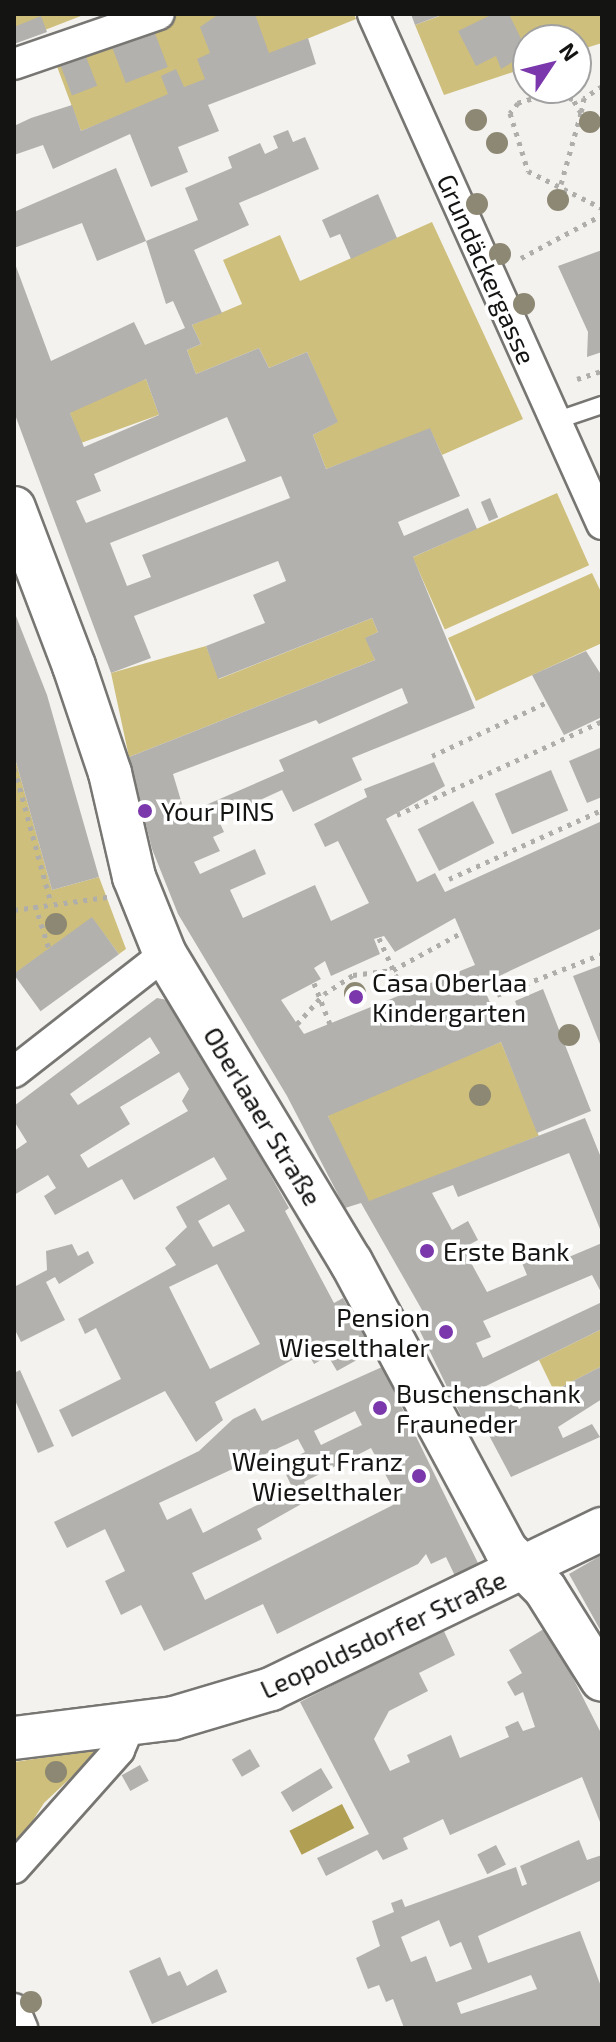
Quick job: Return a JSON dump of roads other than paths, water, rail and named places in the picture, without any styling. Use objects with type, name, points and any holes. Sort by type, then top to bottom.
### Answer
[{"type":"main road","name":"Oberlaaer Straße","points":[[14,508],[110,773],[138,886],[165,954],[351,1262],[506,1550],[569,1623],[602,1680]]},
{"type":"main road","name":"Leopoldsdorfer Straße","points":[[14,1738],[130,1724],[271,1689],[525,1569],[602,1529]]},
{"type":"street","points":[[14,64],[159,14]]},
{"type":"street","name":"Grundäckergasse","points":[[373,14],[602,524]]},
{"type":"street","points":[[14,1072],[165,954]]},
{"type":"street","points":[[14,1868],[119,1750],[130,1724]]},
{"type":"street","points":[[14,2009],[22,2028]]},
{"type":"lane","points":[[555,421],[602,405]]},
{"type":"place","name":"Your PINS","points":[[145,811]]},
{"type":"place","name":"Casa Oberlaa Kindergarten","points":[[356,997]]},
{"type":"place","name":"Erste Bank","points":[[427,1251]]},
{"type":"place","name":"Pension Wieselthaler","points":[[446,1332]]},
{"type":"place","name":"Buschenschank Frauneder","points":[[380,1408]]},
{"type":"place","name":"Weingut Franz Wieselthaler","points":[[419,1476]]}]
